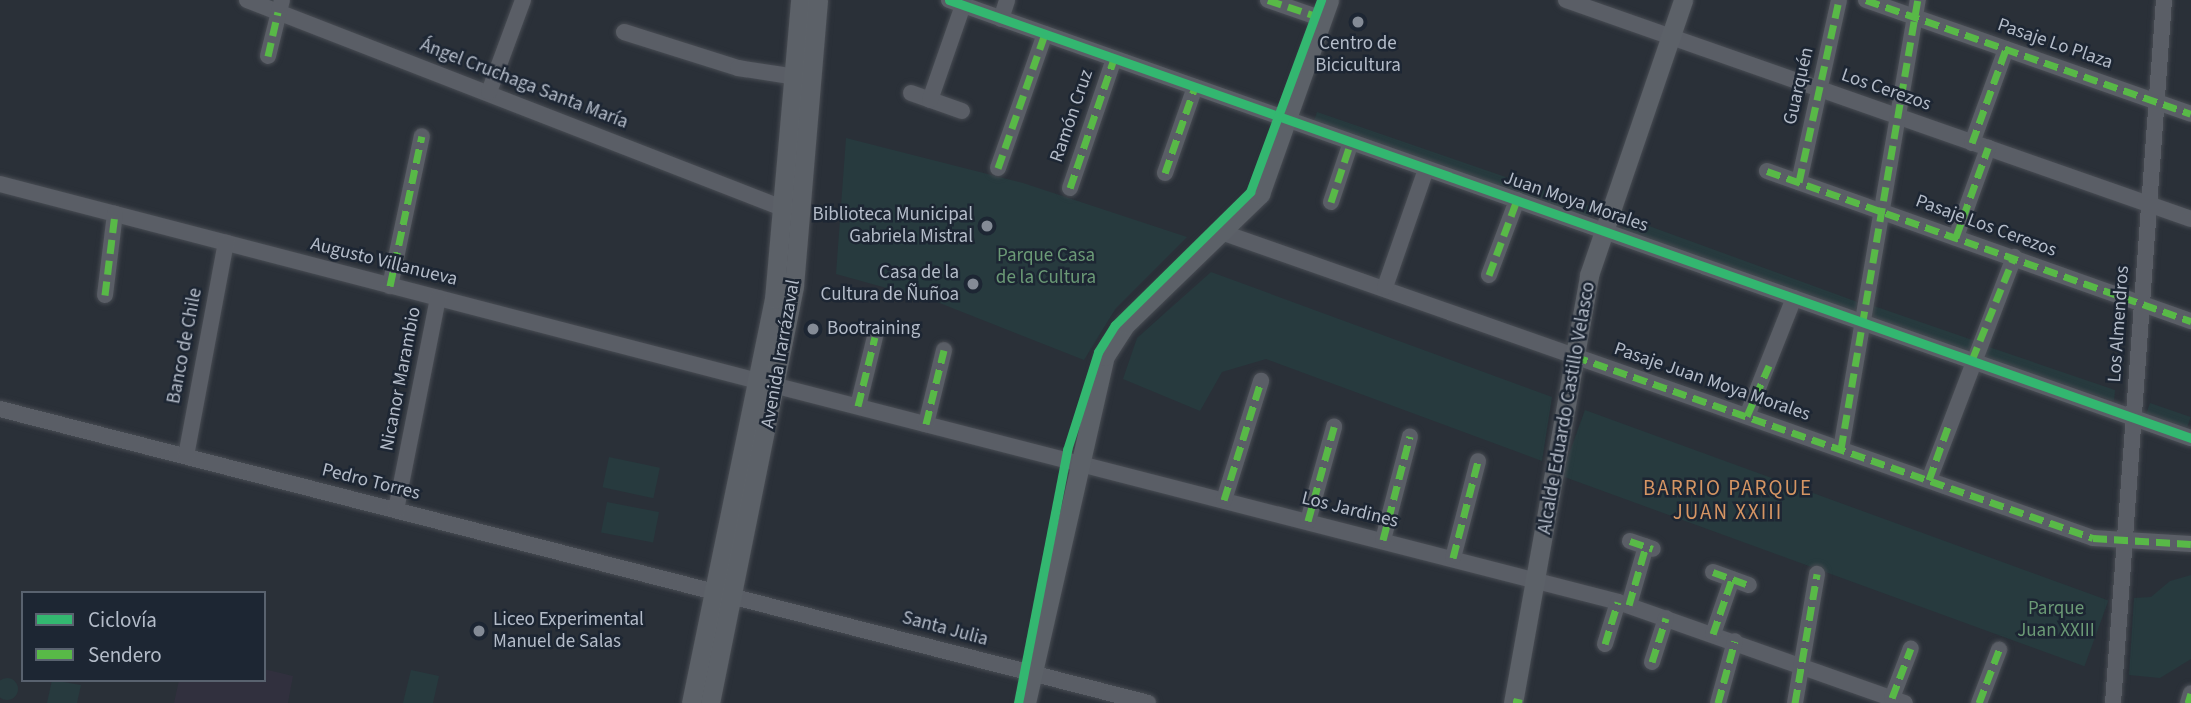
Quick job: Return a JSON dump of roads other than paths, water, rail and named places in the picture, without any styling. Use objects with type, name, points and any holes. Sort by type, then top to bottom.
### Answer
[{"type":"main road","name":"Avenida Irarrázaval","points":[[768,383],[785,209],[800,0]]},
{"type":"main road","name":"Avenida Irarrázaval","points":[[691,703],[723,593],[800,237],[818,0]]},
{"type":"main road","name":"Alcalde Eduardo Castillo Velasco","points":[[1516,702],[1574,356],[1603,231],[1683,0]]},
{"type":"main road","points":[[1026,703],[1078,463],[1111,345],[1260,194],[1326,9]]},
{"type":"main road","points":[[785,209],[800,237]]},
{"type":"main road","name":"Avenida Irarrázaval","points":[[709,703],[723,593]]},
{"type":"street","name":"Ángel Cruchaga Santa María","points":[[247,0],[280,6],[785,209]]},
{"type":"street","points":[[489,92],[523,0]]},
{"type":"street","points":[[1001,19],[1007,0]]},
{"type":"street","points":[[1268,0],[1326,9]]},
{"type":"street","name":"Los Cerezos","points":[[1566,0],[2191,219]]},
{"type":"street","name":"Guarquén","points":[[1799,182],[1816,88],[1839,0]]},
{"type":"street","name":"Pasaje Lo Plaza","points":[[1866,0],[2191,114]]},
{"type":"street","points":[[1841,449],[1918,0]]},
{"type":"street","name":"Los Almendros","points":[[2114,700],[2164,0]]},
{"type":"street","points":[[930,100],[956,2]]},
{"type":"street","name":"Juan Moya Morales","points":[[956,2],[2191,438]]},
{"type":"street","points":[[268,55],[280,6]]},
{"type":"street","points":[[624,32],[738,68],[796,77]]},
{"type":"street","points":[[998,168],[1045,34]]},
{"type":"street","points":[[1972,143],[2006,49]]},
{"type":"street","name":"Ramón Cruz","points":[[1070,188],[1114,58]]},
{"type":"street","points":[[1165,173],[1195,87]]},
{"type":"street","points":[[911,93],[962,111]]},
{"type":"street","points":[[390,286],[422,136]]},
{"type":"street","points":[[1331,202],[1351,142]]},
{"type":"street","points":[[1956,237],[1988,148]]},
{"type":"street","points":[[1385,287],[1426,169]]},
{"type":"street","name":"Pasaje Los Cerezos","points":[[1767,171],[2191,321]]},
{"type":"street","name":"Augusto Villanueva","points":[[0,184],[768,383]]},
{"type":"street","points":[[1489,275],[1517,200]]},
{"type":"street","points":[[105,295],[115,214]]},
{"type":"street","name":"Pasaje Juan Moya Morales","points":[[1224,233],[1385,287],[2093,538],[2191,544]]},
{"type":"street","name":"Banco de Chile","points":[[186,456],[226,243]]},
{"type":"street","points":[[1929,480],[1972,360],[2014,257]]},
{"type":"street","name":"Nicanor Marambio","points":[[396,510],[438,298]]},
{"type":"street","points":[[1747,416],[1794,298]]},
{"type":"street","points":[[858,406],[875,337]]},
{"type":"street","points":[[926,424],[944,349]]},
{"type":"street","points":[[1224,500],[1261,381]]},
{"type":"street","name":"Los Jardines","points":[[768,383],[1623,603],[1899,701]]},
{"type":"street","name":"Pedro Torres","points":[[0,409],[723,593]]},
{"type":"street","points":[[1308,521],[1334,427]]},
{"type":"street","points":[[1383,540],[1409,436]]},
{"type":"street","points":[[1453,558],[1478,461]]},
{"type":"street","points":[[1605,644],[1623,603],[1643,545]]},
{"type":"street","points":[[1713,572],[1749,586]]},
{"type":"street","points":[[1795,703],[1817,575]]},
{"type":"street","points":[[1713,634],[1732,579]]},
{"type":"street","name":"Santa Julia","points":[[723,593],[1148,703]]},
{"type":"street","points":[[1652,662],[1666,618]]},
{"type":"street","points":[[1718,703],[1735,641]]},
{"type":"street","points":[[1899,701],[1911,648]]},
{"type":"street","points":[[1979,703],[1999,650]]},
{"type":"street","points":[[2188,703],[2191,693]]},
{"type":"place","name":"Centro de Bicicultura","points":[[1358,22]]},
{"type":"place","name":"Biblioteca Municipal Gabriela Mistral","points":[[987,226]]},
{"type":"place","name":"Casa de la Cultura de Ñuñoa","points":[[973,284]]},
{"type":"place","name":"Bootraining","points":[[813,329]]},
{"type":"place","name":"Liceo Experimental Manuel de Salas","points":[[479,631]]},
{"type":"district","name":"BARRIO PARQUE JUAN XXIII","points":[[1728,500]]},
{"type":"park label","name":"Parque Casa de la Cultura","points":[[1046,267]]},
{"type":"park label","name":"Parque Juan XXIII","points":[[2056,620]]}]
